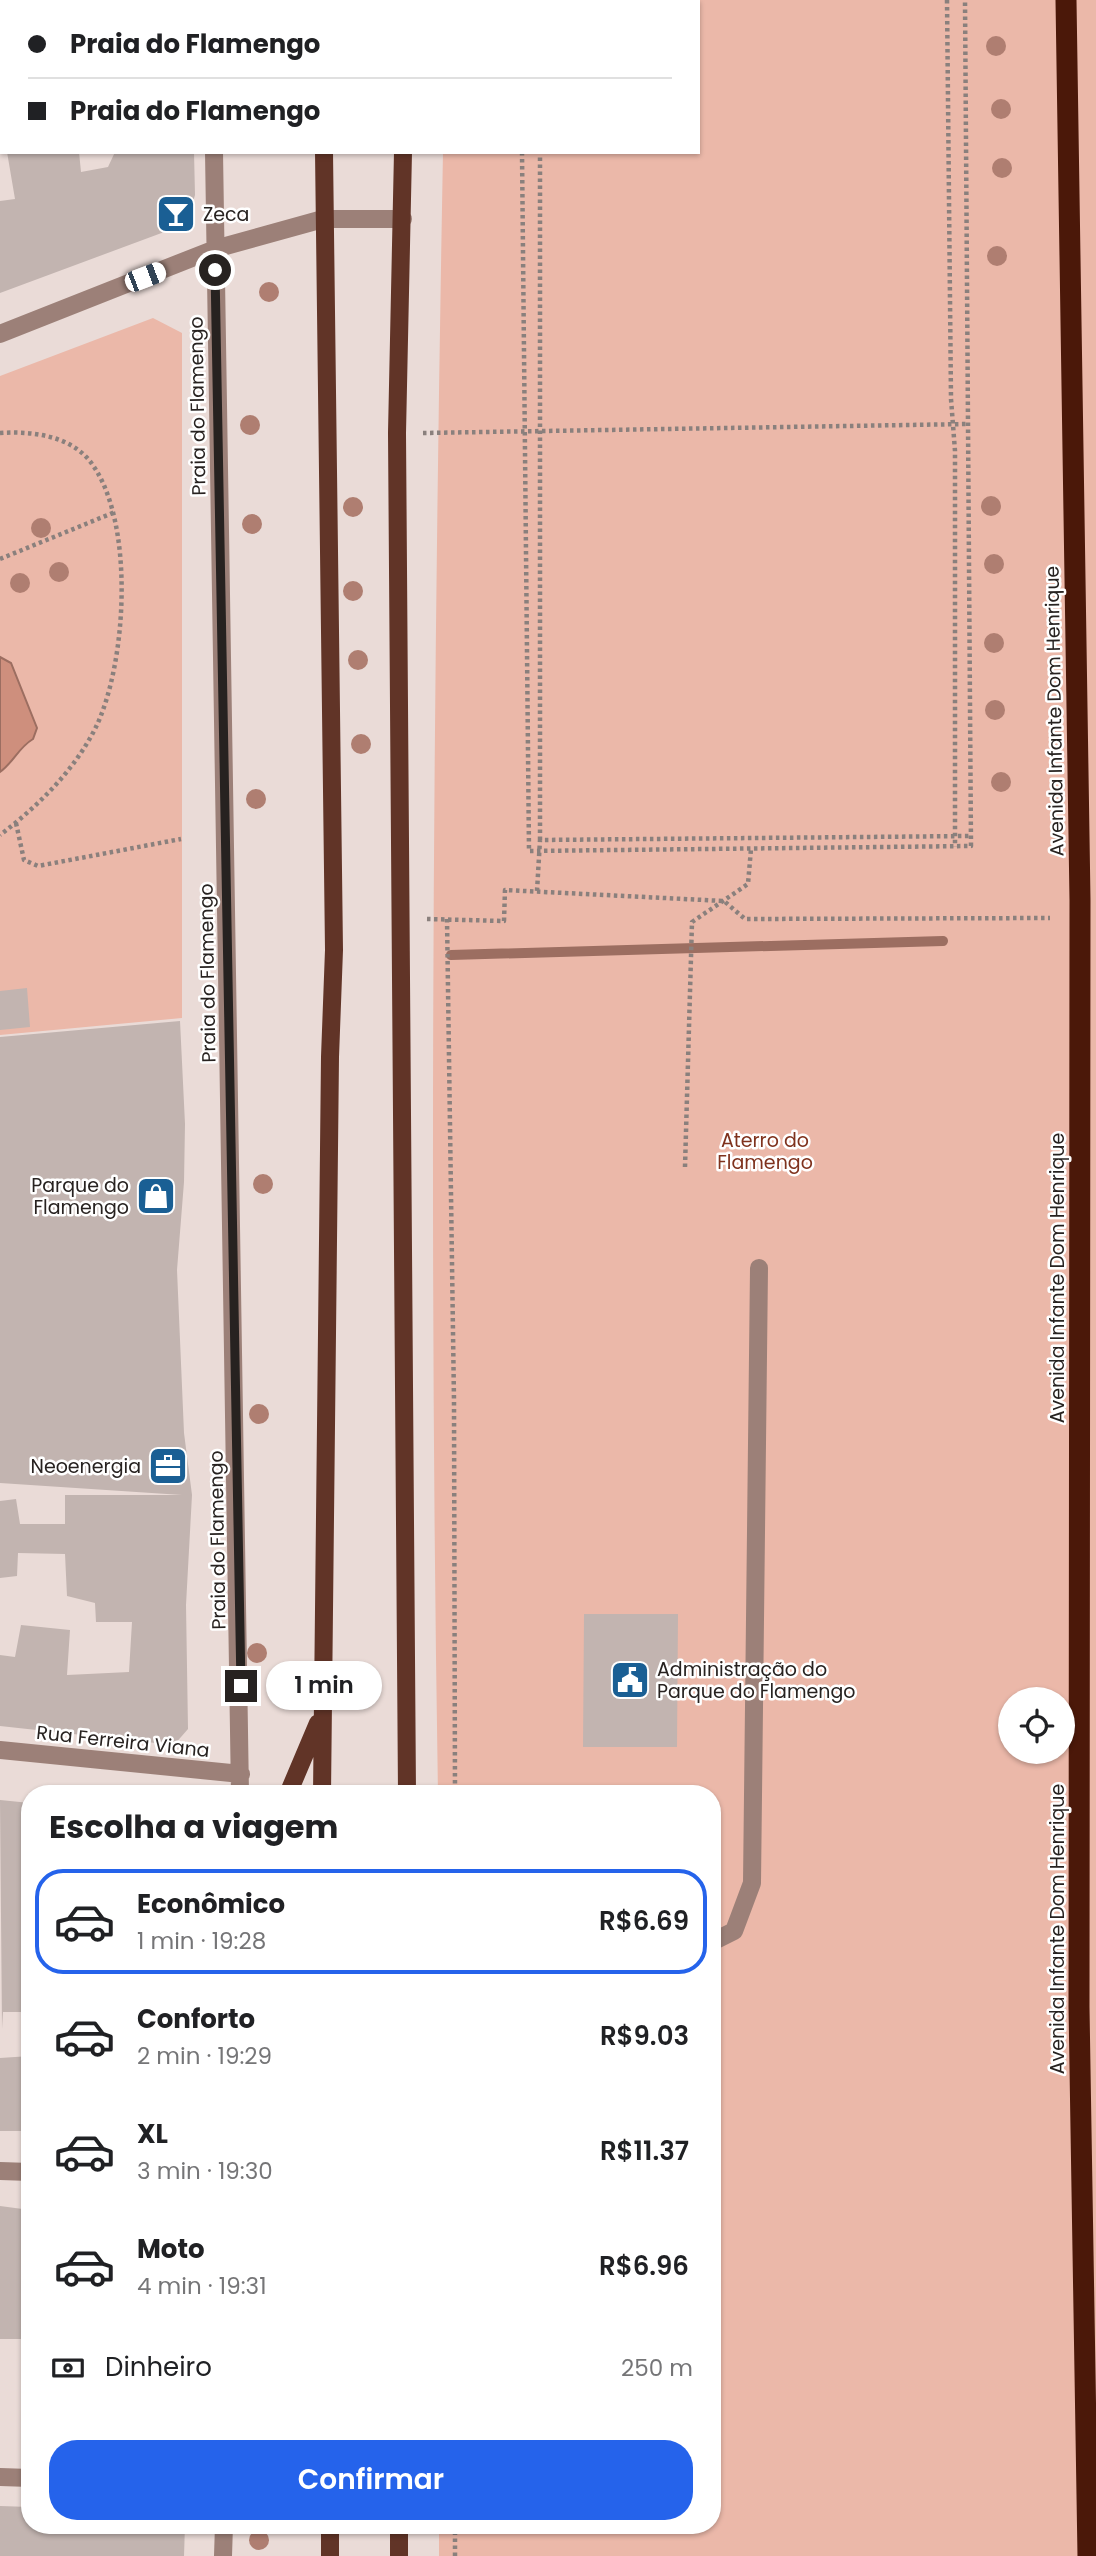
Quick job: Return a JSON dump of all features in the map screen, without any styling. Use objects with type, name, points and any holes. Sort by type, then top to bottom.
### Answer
[{"type":"highway","name":"Avenida Infante Dom Henrique","points":[[1066,0],[1080,900],[1079,2007],[1088,2556]]},
{"type":"main road","points":[[321,1785],[334,950],[324,154]]},
{"type":"main road","points":[[402,154],[397,433],[407,1785]]},
{"type":"main road","points":[[292,1785],[320,1717]]},
{"type":"main road","points":[[330,2534],[330,2556]]},
{"type":"main road","points":[[399,2534],[399,2556]]},
{"type":"street","name":"Praia do Flamengo","points":[[214,154],[240,1785]]},
{"type":"street","points":[[0,334],[215,249],[323,219],[402,219]]},
{"type":"street","points":[[721,1938],[734,1931],[752,1883],[758,1268]]},
{"type":"street","name":"Rua Ferreira Viana","points":[[0,1750],[241,1774]]},
{"type":"street","points":[[0,2171],[21,2172]]},
{"type":"street","points":[[0,2477],[21,2477]]},
{"type":"street","points":[[223,2556],[224,2534]]},
{"type":"path","points":[[947,0],[955,847]]},
{"type":"path","points":[[522,154],[529,851],[971,846],[965,0]]},
{"type":"path","points":[[537,891],[540,851],[540,154]]},
{"type":"path","points":[[397,433],[968,424]]},
{"type":"path","points":[[0,433],[43,434],[88,460],[115,512],[122,585],[113,661],[96,727],[68,773],[0,835]]},
{"type":"path","points":[[0,559],[115,512]]},
{"type":"path","points":[[16,823],[24,860],[38,866],[181,839]]},
{"type":"path","points":[[540,840],[970,836]]},
{"type":"path","points":[[685,1167],[692,922],[748,884],[751,849]]},
{"type":"path","points":[[402,919],[504,921],[505,890],[724,901],[745,919],[1054,918]]},
{"type":"path","points":[[447,919],[454,1401],[455,1785]]},
{"type":"path","points":[[455,2534],[455,2556]]},
{"type":"green space","name":"Aterro do Flamengo","points":[[700,0],[1096,0],[1096,2556],[439,2556],[439,2534],[721,2534],[721,1785],[438,1785],[433,1178],[443,154],[700,154]]},
{"type":"green space","points":[[153,318],[182,333],[182,1018],[0,1035],[0,376]]},
{"type":"shaded area","points":[[0,657],[11,663],[37,728],[33,739],[0,772]]},
{"type":"building","points":[[7,154],[79,154],[81,172],[108,167],[114,154],[194,154],[195,195],[191,209],[175,228],[0,293],[0,201],[15,199]]},
{"type":"building","points":[[27,988],[30,1027],[0,1030],[0,991]]},
{"type":"building","points":[[180,1021],[185,1124],[184,1182],[177,1270],[184,1433],[192,1495],[186,1605],[188,1729],[174,1745],[0,1726],[0,1655],[15,1657],[21,1625],[70,1630],[67,1675],[129,1672],[132,1622],[96,1622],[95,1603],[67,1596],[65,1554],[18,1553],[17,1576],[0,1578],[0,1501],[16,1499],[20,1524],[65,1524],[65,1495],[182,1495],[0,1483],[0,1037]]},
{"type":"building","name":"Administração do Parque do Flamengo","points":[[584,1614],[678,1614],[677,1747],[583,1747]]},
{"type":"building","points":[[0,1800],[21,1802],[21,2012],[3,2012],[2,2029]]},
{"type":"building","points":[[21,2057],[21,2131],[0,2131],[0,2058]]},
{"type":"building","points":[[0,2206],[21,2209],[21,2339],[0,2339]]},
{"type":"building","points":[[0,2506],[21,2507],[21,2534],[185,2534],[184,2556],[0,2556]]},
{"type":"waterway","points":[[451,955],[943,941]]},
{"type":"place","name":"Zeca","points":[[176,214]]},
{"type":"place","name":"Parque do Flamengo","points":[[156,1196]]},
{"type":"place","name":"Neoenergia","points":[[168,1466]]},
{"type":"place","name":"Administração do Parque do Flamengo","points":[[630,1680]]},
{"type":"route","points":[[215,270],[241,1686]]}]
